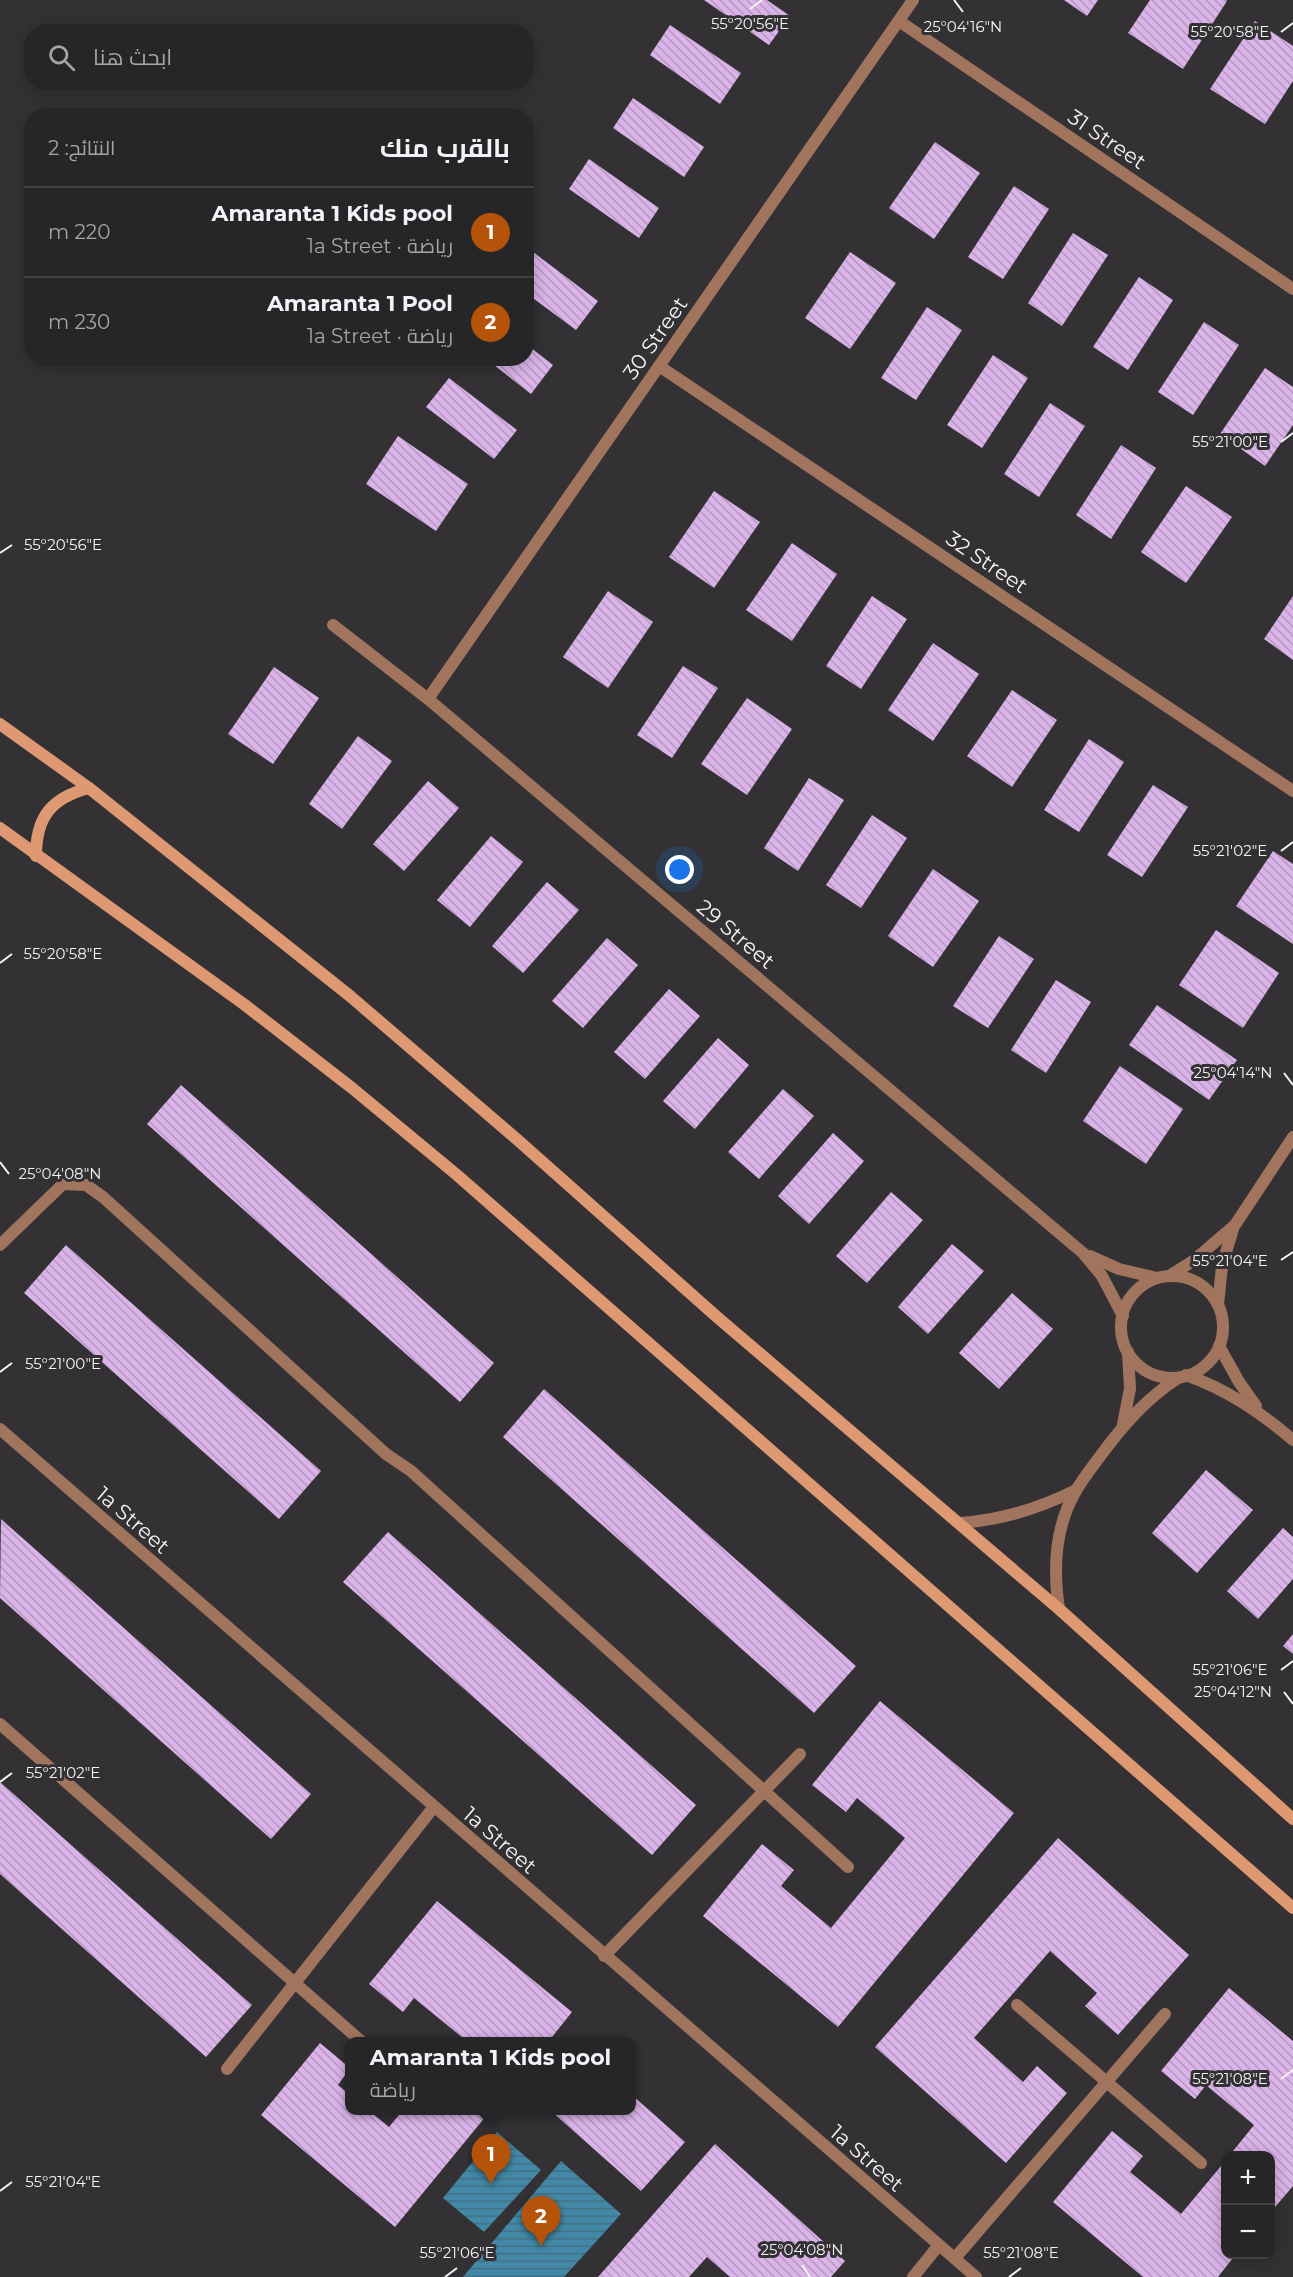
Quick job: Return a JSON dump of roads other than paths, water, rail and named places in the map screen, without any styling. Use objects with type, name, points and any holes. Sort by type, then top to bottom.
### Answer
[{"type":"street","name":"30 Street","points":[[428,699],[913,0]]},
{"type":"street","name":"31 Street","points":[[899,21],[1293,289]]},
{"type":"street","name":"32 Street","points":[[659,366],[1293,790]]},
{"type":"street","name":"29 Street","points":[[333,625],[428,699],[1083,1253],[1102,1276],[1123,1316]]},
{"type":"street","points":[[0,724],[89,788],[350,996],[520,1142],[717,1317],[1059,1609],[1293,1819]]},
{"type":"street","points":[[36,856],[36,837],[42,818],[55,803],[70,793],[89,788]]},
{"type":"street","points":[[0,828],[36,856],[136,924],[245,1005],[352,1088],[457,1175],[1293,1908]]},
{"type":"street","points":[[1123,1425],[1130,1389],[1128,1352],[1121,1328],[1126,1303],[1144,1284],[1193,1261],[1234,1225],[1293,1137]]},
{"type":"street","points":[[0,1245],[63,1184],[86,1185],[103,1197],[387,1454],[411,1471],[848,1867]]},
{"type":"street","points":[[1218,1306],[1221,1266],[1234,1225]]},
{"type":"street","name":"29 Street","points":[[1083,1253],[1119,1269],[1163,1277]]},
{"type":"street","points":[[1059,1609],[1056,1589],[1057,1548],[1061,1528],[1076,1490],[1123,1425],[1149,1399],[1183,1376],[1200,1369],[1211,1359],[1219,1346],[1222,1319],[1218,1306],[1210,1293],[1198,1283],[1185,1277],[1163,1277]]},
{"type":"street","points":[[1219,1346],[1239,1382],[1262,1414]]},
{"type":"street","points":[[1128,1352],[1137,1364],[1150,1372],[1164,1377],[1183,1376],[1226,1391],[1262,1414],[1293,1440]]},
{"type":"street","name":"1a Street","points":[[0,1429],[433,1808],[976,2277]]},
{"type":"street","points":[[960,1523],[984,1521],[1032,1510],[1076,1490]]},
{"type":"street","points":[[0,1724],[356,2037]]},
{"type":"street","points":[[604,1956],[800,1754]]},
{"type":"street","points":[[227,2069],[433,1808]]},
{"type":"street","points":[[1017,2005],[1202,2163]]},
{"type":"street","points":[[955,2259],[1165,2014]]},
{"type":"street","points":[[913,2277],[939,2245]]},
{"type":"water","points":[[497,2132],[541,2170],[484,2232],[443,2198]]},
{"type":"water","points":[[561,2161],[621,2214],[564,2277],[463,2277]]},
{"type":"place","name":"Amaranta 1 Kids pool","points":[[491,2184]]},
{"type":"place","name":"Amaranta 1 Pool","points":[[541,2246]]}]
